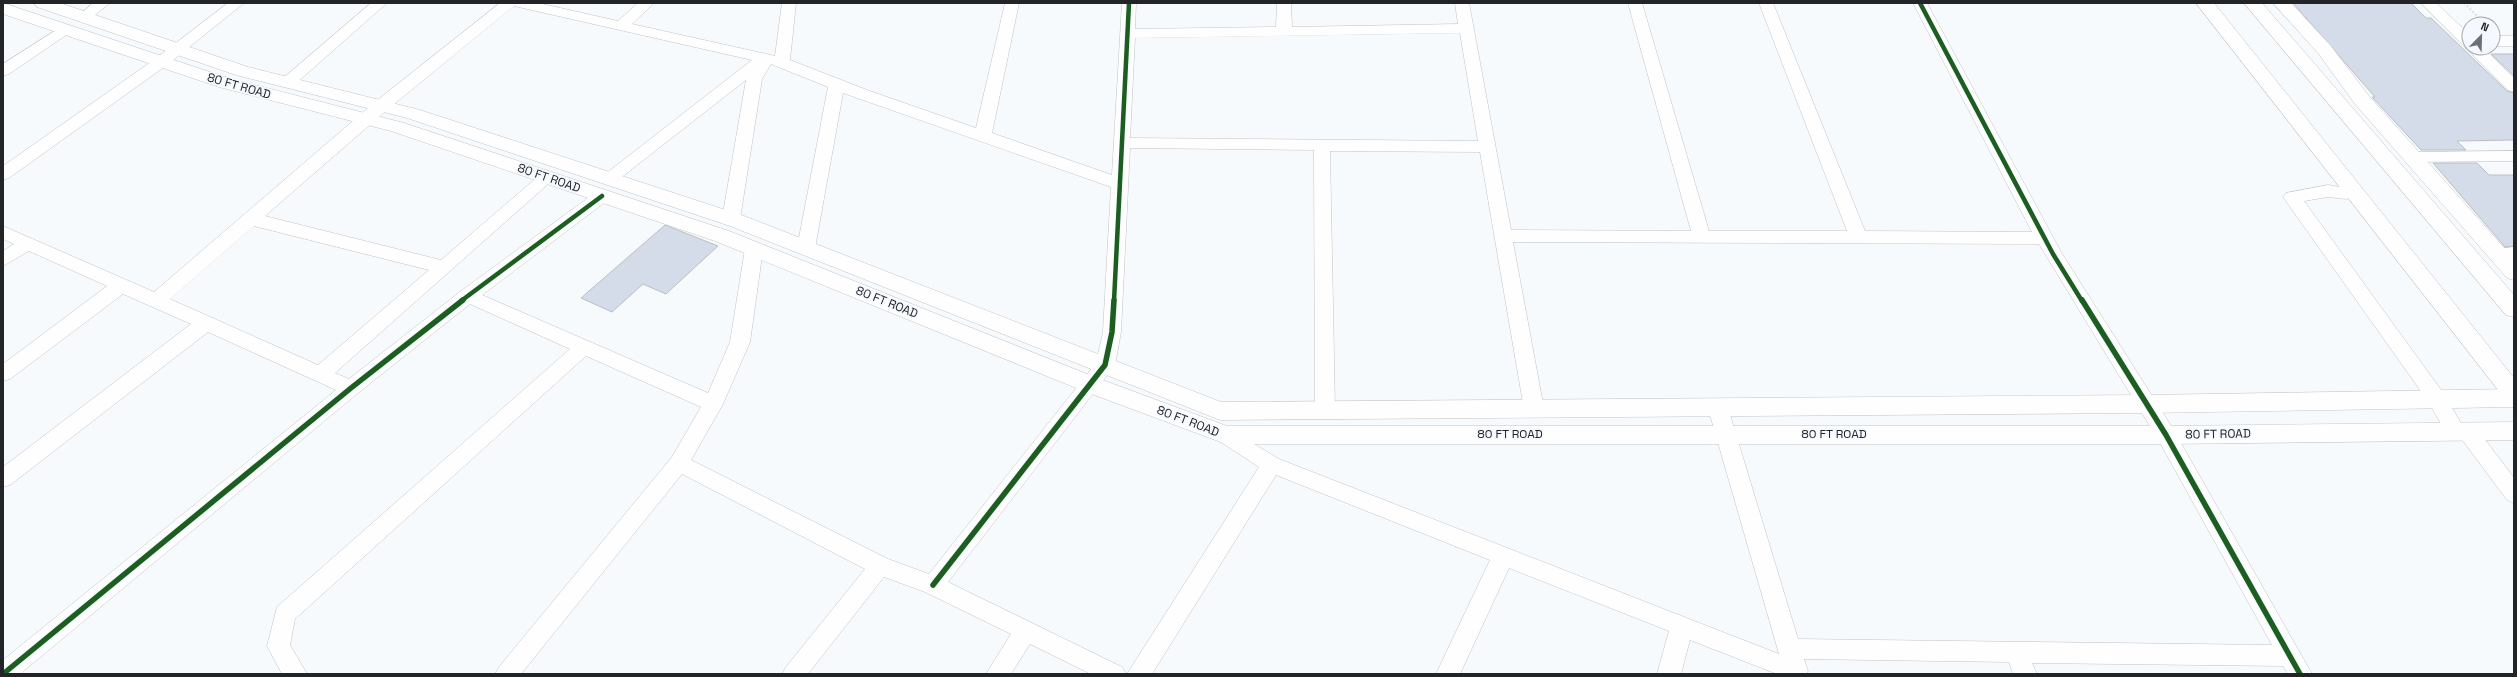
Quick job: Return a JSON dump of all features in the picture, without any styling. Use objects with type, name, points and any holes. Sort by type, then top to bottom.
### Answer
[{"type":"main road","name":"80 FT ROAD","points":[[43,3],[85,16],[170,55],[225,83],[374,113],[413,114],[605,187],[722,236],[1089,384],[1226,435],[2166,435],[2514,431]]},
{"type":"main road","points":[[2205,3],[2514,394]]},
{"type":"main road","points":[[2253,3],[2514,309]]},
{"type":"main road","points":[[2282,3],[2324,49],[2362,100],[2412,157],[2505,253],[2514,273]]},
{"type":"main road","name":"80 FT ROAD","points":[[3,8],[64,30],[288,83],[374,113],[397,127],[548,177],[605,187],[731,219],[1220,410],[1718,408],[2146,404],[2514,398]]},
{"type":"street","points":[[85,16],[103,3]]},
{"type":"street","points":[[3,174],[170,55],[237,3]]},
{"type":"street","points":[[288,83],[380,3]]},
{"type":"street","points":[[157,300],[374,113],[509,3]]},
{"type":"street","points":[[518,3],[620,27],[771,59],[1118,183]]},
{"type":"street","points":[[620,27],[647,3]]},
{"type":"street","points":[[731,219],[754,79],[771,59],[790,3]]},
{"type":"street","points":[[983,135],[1012,3]]},
{"type":"street","points":[[933,585],[1105,365],[1112,332],[1118,183],[1129,3]]},
{"type":"street","points":[[1284,3],[1284,32]]},
{"type":"street","points":[[1462,3],[1534,409]]},
{"type":"street","points":[[1635,3],[1702,237]]},
{"type":"street","points":[[1766,3],[1858,237]]},
{"type":"street","points":[[1920,3],[2044,238],[2166,435],[2295,665]]},
{"type":"street","points":[[2428,3],[2461,34]]},
{"type":"street","points":[[1128,34],[1467,28]]},
{"type":"street","points":[[3,71],[64,30]]},
{"type":"street","points":[[2501,41],[2514,41]]},
{"type":"street","points":[[2483,56],[2514,88]]},
{"type":"street","points":[[3,674],[351,388],[605,187],[771,59]]},
{"type":"street","points":[[806,248],[837,83]]},
{"type":"street","points":[[1121,143],[1488,146]]},
{"type":"street","points":[[1322,145],[1325,410]]},
{"type":"street","points":[[2412,157],[2514,156]]},
{"type":"street","points":[[321,374],[548,177]]},
{"type":"street","points":[[2346,193],[2328,191],[2292,197],[2437,399],[2461,431],[2514,494]]},
{"type":"street","points":[[252,219],[444,268]]},
{"type":"street","points":[[3,232],[351,388]]},
{"type":"street","points":[[1504,236],[2044,238]]},
{"type":"street","points":[[3,260],[28,243]]},
{"type":"street","points":[[507,674],[679,463],[713,404],[740,342],[754,249]]},
{"type":"street","points":[[3,374],[122,285]]},
{"type":"street","points":[[468,296],[713,404]]},
{"type":"street","points":[[3,479],[206,323]]},
{"type":"street","points":[[295,674],[278,646],[285,614],[583,348]]},
{"type":"street","points":[[1718,408],[1796,673]]},
{"type":"street","points":[[1226,435],[1272,464],[1796,673]]},
{"type":"street","points":[[679,463],[880,566],[933,585],[1114,674]]},
{"type":"street","points":[[1139,674],[1272,464]]},
{"type":"street","points":[[1448,674],[1502,556]]},
{"type":"street","points":[[794,674],[880,566]]},
{"type":"street","points":[[1669,674],[1682,627]]},
{"type":"street","points":[[998,674],[1026,630]]},
{"type":"street","points":[[1789,649],[2016,652],[2295,665]]},
{"type":"street","points":[[2016,652],[2025,674]]},
{"type":"path","points":[[2464,3],[2478,16]]},
{"type":"building","points":[[2293,3],[2411,3],[2426,18],[2431,18],[2461,47],[2461,56],[2471,56],[2507,91],[2514,93],[2514,140],[2457,141],[2466,150],[2421,150],[2372,97],[2375,97]]},
{"type":"building","points":[[2501,54],[2514,54],[2514,76],[2493,56],[2501,56]]},
{"type":"building","points":[[2433,163],[2477,163],[2489,175],[2514,175],[2514,246],[2505,247]]},
{"type":"building","points":[[665,225],[718,246],[666,294],[643,284],[612,312],[581,298]]},
{"type":"cycle path","points":[[933,585],[1105,365],[1112,332],[1129,3]]},
{"type":"cycle path","points":[[1920,3],[2053,254],[2166,435],[2300,674]]},
{"type":"cycle path","points":[[3,674],[351,388],[468,296],[602,196]]}]
